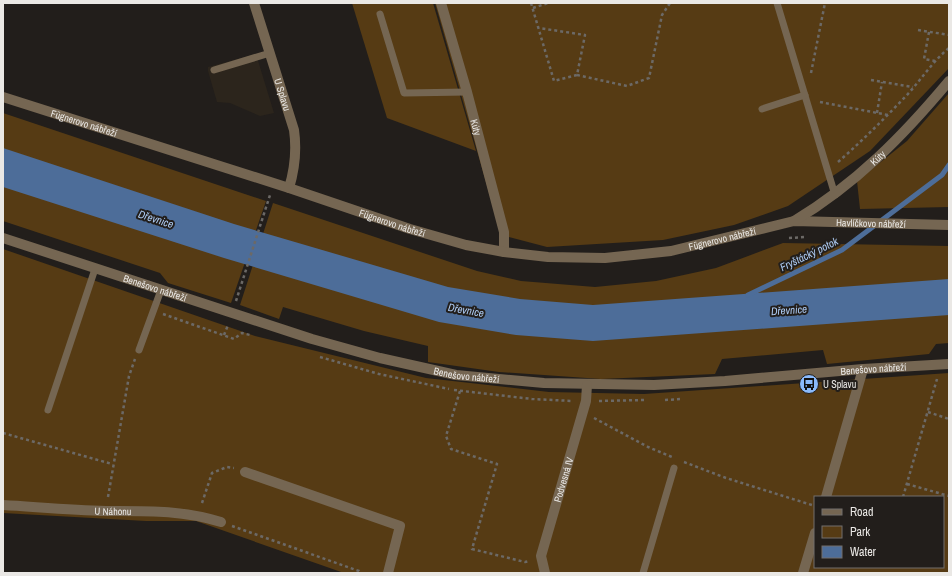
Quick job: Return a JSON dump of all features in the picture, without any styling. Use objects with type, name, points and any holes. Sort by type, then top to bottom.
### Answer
[{"type":"street","name":"U Splavu","points":[[254,3],[294,130],[296,166],[289,188]]},
{"type":"street","name":"Kúty","points":[[441,3],[467,92],[504,232],[504,252]]},
{"type":"street","name":"Kúty","points":[[794,221],[835,195],[892,144],[920,115],[949,81]]},
{"type":"street","name":"Fügnerovo nábřeží","points":[[3,96],[289,188],[410,230],[466,245],[504,252],[548,257],[606,258],[664,252],[794,221]]},
{"type":"street","name":"Havlíčkovo nábřeží","points":[[794,221],[947,225]]},
{"type":"street","name":"Benešovo nábřeží","points":[[3,238],[312,339],[380,358],[456,375],[544,383],[587,385],[654,385],[949,364]]},
{"type":"street","points":[[826,496],[863,369]]},
{"type":"street","name":"Podvesná IV","points":[[545,573],[541,556],[586,401],[587,385]]},
{"type":"street","points":[[245,472],[400,526],[388,573]]},
{"type":"street","name":"U Náhonu","points":[[3,505],[106,510],[154,510],[198,515],[221,522]]},
{"type":"street","points":[[803,573],[814,536]]},
{"type":"lane","points":[[777,3],[835,195]]},
{"type":"lane","points":[[380,14],[404,93],[467,92]]},
{"type":"lane","points":[[214,70],[270,53]]},
{"type":"lane","points":[[762,109],[806,97]]},
{"type":"lane","points":[[48,410],[95,269]]},
{"type":"lane","points":[[139,350],[161,290]]},
{"type":"lane","points":[[643,573],[674,468]]},
{"type":"path","points":[[532,3],[554,81],[577,75],[627,86],[649,78],[662,15],[670,3]]},
{"type":"path","points":[[533,8],[548,3]]},
{"type":"path","points":[[810,77],[825,3]]},
{"type":"path","points":[[538,28],[585,35],[577,75]]},
{"type":"path","points":[[918,30],[949,35]]},
{"type":"path","points":[[929,32],[924,59],[935,61]]},
{"type":"path","points":[[828,172],[888,115],[914,87],[935,61],[949,48]]},
{"type":"path","points":[[871,80],[914,87]]},
{"type":"path","points":[[877,113],[882,82]]},
{"type":"path","points":[[806,97],[888,115]]},
{"type":"path","points":[[264,180],[260,192],[277,198]]},
{"type":"path","points":[[239,292],[270,195]]},
{"type":"path","points":[[782,239],[809,236]]},
{"type":"path","points":[[106,510],[112,464],[129,376],[139,350]]},
{"type":"path","points":[[903,496],[937,379]]},
{"type":"path","points":[[460,391],[446,436],[451,449],[497,464],[472,549],[525,562],[541,556]]},
{"type":"path","points":[[586,401],[594,418],[648,447],[676,458]]},
{"type":"path","points":[[928,412],[949,418]]},
{"type":"path","points":[[3,433],[112,464]]},
{"type":"path","points":[[684,461],[726,478],[814,506]]},
{"type":"path","points":[[198,515],[212,473],[227,467],[245,472]]},
{"type":"path","points":[[907,484],[949,496]]},
{"type":"path","points":[[221,522],[361,573]]},
{"type":"shaded area","points":[[256,54],[274,113],[260,116],[230,103],[217,102],[208,71],[208,67]]},
{"type":"green space","points":[[352,3],[433,3],[476,151],[387,118]]},
{"type":"green space","points":[[435,3],[949,3],[949,68],[870,151],[788,206],[734,225],[663,240],[547,247],[501,235]]},
{"type":"green space","points":[[949,93],[949,207],[860,209],[857,181],[907,141]]},
{"type":"green space","points":[[3,113],[266,201],[231,303],[168,283],[160,273],[3,221]]},
{"type":"green space","points":[[273,203],[477,271],[521,281],[595,287],[656,281],[716,268],[783,243],[949,246],[949,343],[936,344],[929,354],[827,364],[823,350],[722,359],[715,374],[601,379],[499,372],[428,362],[428,346],[364,331],[283,307],[279,319],[240,305]]},
{"type":"green space","points":[[3,249],[255,336],[426,378],[549,392],[644,394],[949,373],[949,573],[344,573],[196,521],[146,521],[3,513]]},
{"type":"water","name":"Dřevnice","points":[[3,148],[234,224],[448,287],[520,299],[593,305],[949,279],[949,315],[593,341],[516,335],[439,322],[224,258],[3,187]]},
{"type":"waterway","name":"Fryštácký potok","points":[[748,295],[842,250],[942,175],[949,165]]},
{"type":"place","name":"U Splavu","points":[[809,384]]}]
